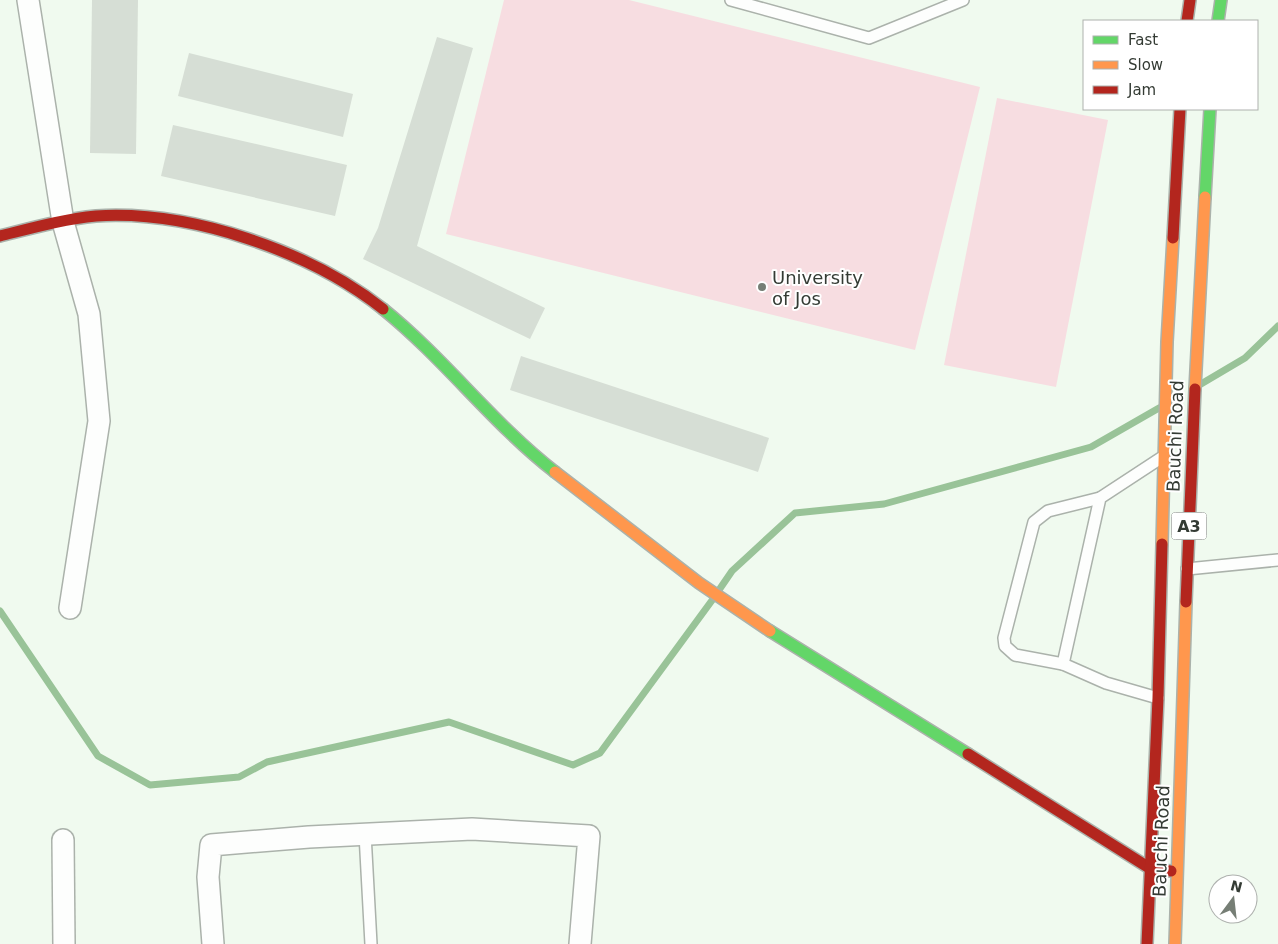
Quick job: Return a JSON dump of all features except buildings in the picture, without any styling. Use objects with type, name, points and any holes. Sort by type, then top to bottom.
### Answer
[{"type":"main road","points":[[1187,20],[1190,0]]},
{"type":"main road","points":[[1218,20],[1221,0]]},
{"type":"main road","name":"Bauchi Road","points":[[1147,944],[1158,698],[1167,342],[1180,110]]},
{"type":"main road","name":"Bauchi Road","points":[[1175,944],[1187,569],[1196,357],[1210,110]]},
{"type":"main road","points":[[0,236],[62,222],[112,216],[164,221],[214,231],[286,252],[349,286],[398,320],[529,451],[691,577],[737,610],[1151,869],[1178,871]]},
{"type":"street","points":[[28,0],[62,222],[89,314],[98,421],[70,608]]},
{"type":"street","points":[[213,944],[208,877],[211,845],[472,829],[589,836],[580,944]]},
{"type":"street","points":[[63,840],[64,944]]},
{"type":"lane","points":[[730,0],[869,38],[963,0]]},
{"type":"lane","points":[[1158,698],[1106,683],[1063,664],[1015,655],[1005,646],[1004,638],[1034,522],[1048,511],[1100,498],[1163,458]]},
{"type":"lane","points":[[1063,664],[1100,498]]},
{"type":"lane","points":[[1187,569],[1278,560]]},
{"type":"lane","points":[[366,834],[371,944]]},
{"type":"shaded area","points":[[504,0],[629,0],[980,87],[915,350],[446,234]]},
{"type":"shaded area","points":[[997,98],[1108,120],[1056,387],[944,365]]},
{"type":"waterway","points":[[1201,384],[1245,358],[1278,326]]},
{"type":"waterway","points":[[719,590],[732,571],[795,513],[884,504],[1091,447],[1159,408]]},
{"type":"waterway","points":[[0,611],[98,756],[150,785],[239,777],[267,762],[449,722],[573,765],[600,753],[713,599]]},
{"type":"traffic: fast","points":[[1218,20],[1221,0]]},
{"type":"traffic: fast","points":[[1205,197],[1210,110]]},
{"type":"traffic: fast","points":[[383,309],[406,328],[510,433],[555,472]]},
{"type":"traffic: fast","points":[[770,631],[968,754]]},
{"type":"traffic: slow","points":[[1195,389],[1205,197]]},
{"type":"traffic: slow","points":[[1162,544],[1167,342],[1173,238]]},
{"type":"traffic: slow","points":[[555,472],[699,583],[770,631]]},
{"type":"traffic: slow","points":[[1175,944],[1186,602]]},
{"type":"traffic: jam","points":[[1187,20],[1190,0]]},
{"type":"traffic: jam","points":[[1173,238],[1180,110]]},
{"type":"traffic: jam","points":[[0,236],[96,216],[132,216],[209,227],[247,238],[321,269],[354,288],[383,309]]},
{"type":"traffic: jam","points":[[1186,602],[1195,389]]},
{"type":"traffic: jam","points":[[1147,944],[1158,698],[1162,544]]},
{"type":"traffic: jam","points":[[968,754],[1151,869],[1171,871]]},
{"type":"place","name":"University of Jos","points":[[762,287]]}]
